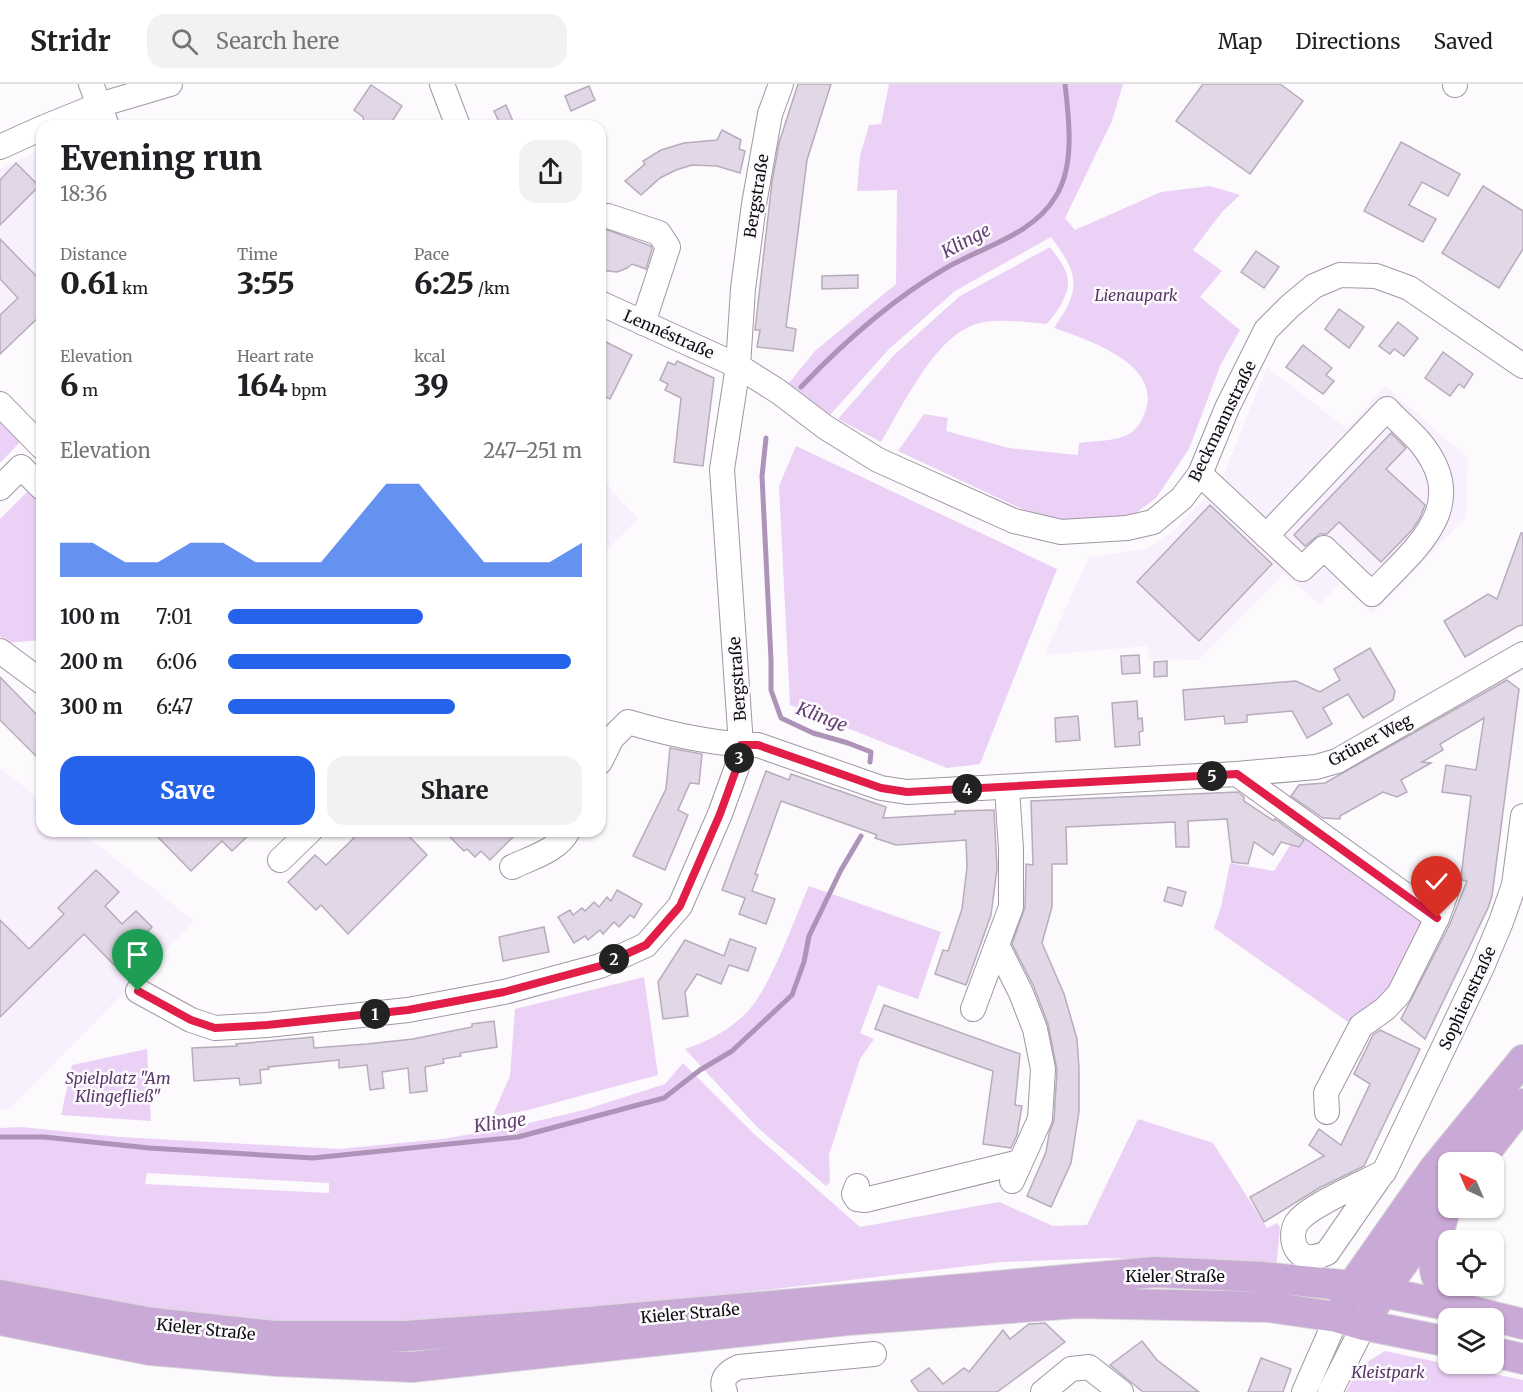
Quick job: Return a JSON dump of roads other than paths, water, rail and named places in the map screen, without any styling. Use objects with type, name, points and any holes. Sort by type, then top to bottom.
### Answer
[{"type":"main road","points":[[1351,1321],[1352,1286],[1434,1169],[1523,1060]]},
{"type":"main road","points":[[1486,1152],[1523,1104]]},
{"type":"main road","points":[[1351,1321],[1382,1292],[1438,1215]]},
{"type":"main road","points":[[1443,1218],[1435,1263],[1436,1274],[1451,1306]]},
{"type":"main road","name":"Kieler Straße","points":[[0,1295],[152,1323],[263,1335],[406,1336],[1155,1272],[1262,1277],[1352,1286],[1451,1306],[1523,1324]]},
{"type":"main road","name":"Kieler Straße","points":[[0,1320],[150,1350],[277,1361],[412,1366],[848,1320],[1077,1303],[1269,1307],[1351,1321],[1438,1340]]},
{"type":"main road","points":[[1504,1354],[1523,1359]]},
{"type":"street","points":[[62,120],[99,105],[170,84]]},
{"type":"street","points":[[442,84],[456,120]]},
{"type":"street","name":"Bergstraße","points":[[138,991],[191,1020],[215,1028],[267,1025],[408,1010],[504,992],[600,966],[646,945],[680,906],[720,814],[737,767],[741,745],[722,469],[738,366],[743,289],[754,204],[770,114],[781,84]]},
{"type":"street","points":[[0,147],[36,131]]},
{"type":"street","points":[[608,216],[659,233],[668,247],[643,323]]},
{"type":"street","name":"Beckmannstraße","points":[[738,366],[779,392],[825,427],[878,460],[1014,521],[1061,532],[1126,528],[1153,522],[1182,498],[1200,474],[1227,408],[1266,330],[1314,286],[1340,274],[1376,276],[1409,288],[1523,366]]},
{"type":"street","name":"Lennéstraße","points":[[606,306],[738,366]]},
{"type":"street","points":[[0,404],[36,441]]},
{"type":"street","points":[[1200,474],[1266,536],[1302,569],[1324,548],[1372,594],[1428,533],[1439,515],[1442,497],[1439,474],[1420,443],[1387,409],[1266,536]]},
{"type":"street","points":[[0,488],[21,467],[36,482]]},
{"type":"street","points":[[0,651],[36,678]]},
{"type":"street","name":"Grüner Weg","points":[[606,750],[612,738],[628,722],[689,737],[741,745],[758,745],[881,788],[907,792],[1237,774],[1316,767],[1337,760],[1523,654]]},
{"type":"street","points":[[1237,774],[1437,918]]},
{"type":"street","points":[[973,1009],[1011,907],[1011,849],[1007,788]]},
{"type":"street","name":"Sophienstraße","points":[[1384,1172],[1482,967],[1501,922],[1514,885],[1523,816]]},
{"type":"street","points":[[280,860],[304,837]]},
{"type":"street","points":[[512,867],[549,850],[565,837]]},
{"type":"street","points":[[1327,1112],[1326,1093],[1361,1026],[1399,994],[1437,918],[1449,885]]},
{"type":"street","points":[[857,1186],[854,1194],[857,1199],[865,1200],[1016,1171],[1040,1119],[1043,1069],[1035,1029],[998,945]]},
{"type":"street","points":[[1305,1392],[1351,1321]]},
{"type":"street","points":[[1330,1392],[1351,1321]]},
{"type":"street","points":[[725,1392],[722,1384],[725,1378],[729,1371],[739,1367],[874,1354]]},
{"type":"street","points":[[1043,1392],[1071,1369],[1089,1367],[1121,1392]]},
{"type":"waterway","name":"Klinge","points":[[801,387],[852,338],[907,293],[946,268],[1021,230],[1046,209],[1056,196],[1066,170],[1069,127],[1065,84]]},
{"type":"waterway","name":"Klinge","points":[[766,438],[762,476],[771,690],[781,718],[813,733],[871,752],[870,762]]},
{"type":"waterway","name":"Klinge","points":[[0,1137],[44,1137],[149,1148],[313,1158],[518,1137],[664,1098],[700,1070],[732,1051],[792,995],[804,962],[809,936],[841,870],[861,836]]},
{"type":"park label","name":"Lienaupark","points":[[1136,295]]},
{"type":"park label","name":"Spielplatz \"Am Klingefließ\"","points":[[118,1087]]},
{"type":"park label","name":"Kleistpark","points":[[1388,1372]]}]
